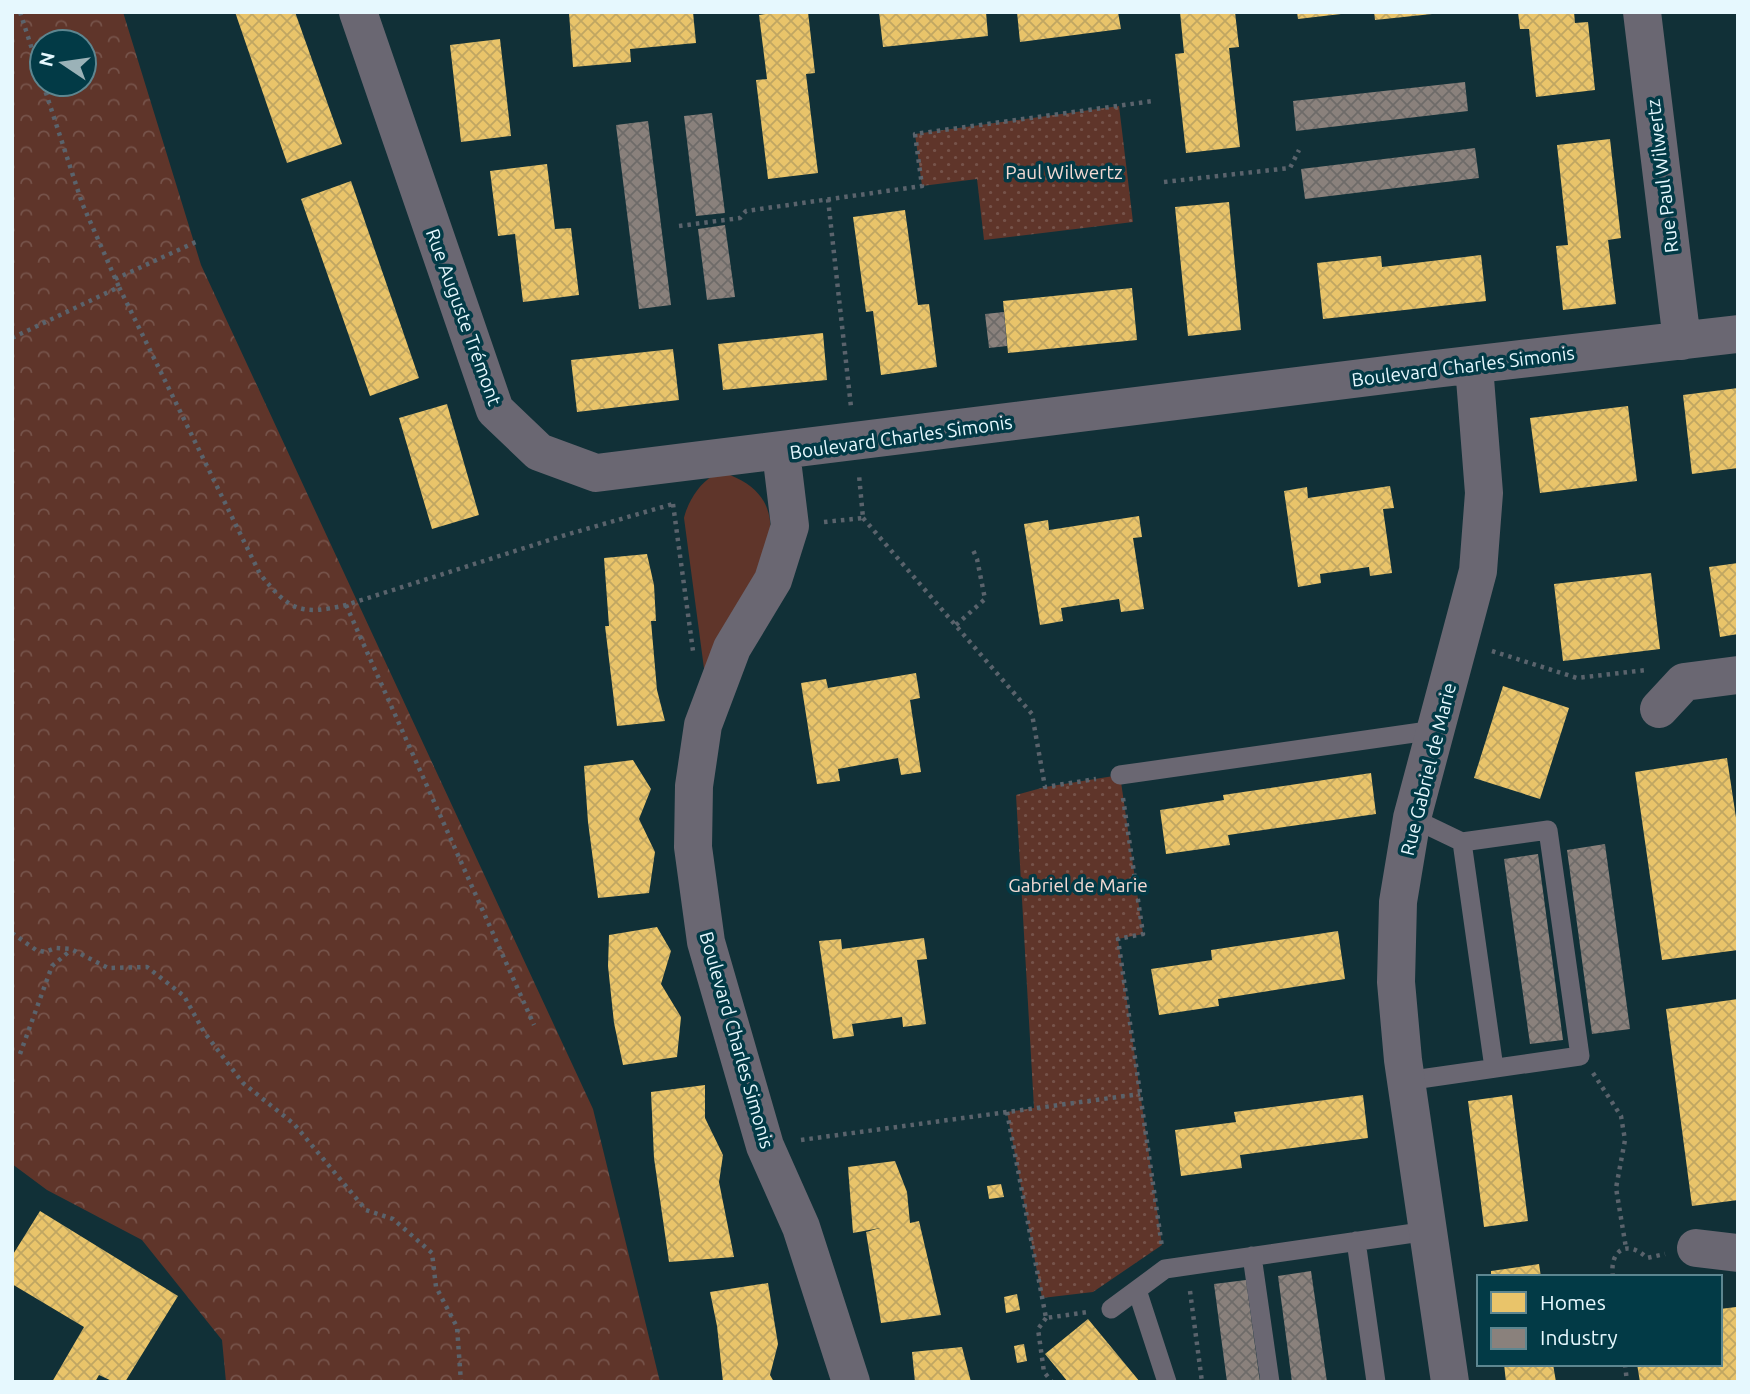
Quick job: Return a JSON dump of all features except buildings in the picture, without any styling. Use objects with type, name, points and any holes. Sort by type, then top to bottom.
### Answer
[{"type":"street","name":"Rue Paul Wilwertz","points":[[1642,12],[1682,341]]},
{"type":"street","name":"Rue Auguste Trémont","points":[[362,13],[495,410],[539,452],[596,473],[781,452]]},
{"type":"street","name":"Boulevard Charles Simonis","points":[[851,1382],[801,1227],[765,1146],[706,942],[693,847],[694,786],[703,725],[732,648],[774,580],[790,526],[781,452],[1738,334]]},
{"type":"street","name":"Rue Gabriel de Marie","points":[[1450,1382],[1406,1081],[1396,982],[1398,902],[1412,818],[1478,571],[1484,493],[1474,366]]},
{"type":"street","points":[[1672,695],[1738,675]]},
{"type":"street","points":[[1696,1248],[1738,1253]]},
{"type":"lane","points":[[1120,775],[1435,730]]},
{"type":"lane","points":[[1406,1081],[1580,1056],[1548,830],[1462,842],[1412,818]]},
{"type":"lane","points":[[1462,842],[1494,1068]]},
{"type":"lane","points":[[1111,1309],[1165,1269],[1428,1231]]},
{"type":"lane","points":[[1356,1241],[1376,1382]]},
{"type":"lane","points":[[1252,1256],[1270,1382]]},
{"type":"lane","points":[[1137,1290],[1167,1382]]},
{"type":"path","points":[[20,12],[28,36]]},
{"type":"path","points":[[48,98],[82,203],[118,288],[260,574],[278,596],[299,610],[319,612],[346,605],[562,536],[673,504]]},
{"type":"path","points":[[679,226],[740,218],[746,211],[922,186],[915,134],[1153,101]]},
{"type":"path","points":[[1164,182],[1290,168],[1299,150]]},
{"type":"path","points":[[828,199],[863,518],[1032,713],[1045,787],[1120,775],[1143,934],[1118,939],[1165,1269]]},
{"type":"path","points":[[115,279],[198,241]]},
{"type":"path","points":[[12,338],[118,288]]},
{"type":"path","points":[[668,466],[693,656]]},
{"type":"path","points":[[790,526],[863,518]]},
{"type":"path","points":[[956,625],[985,599],[977,559],[972,550]]},
{"type":"path","points":[[346,605],[534,1025]]},
{"type":"path","points":[[1461,641],[1577,678],[1681,665],[1672,695]]},
{"type":"path","points":[[12,933],[36,950],[45,952],[56,948],[71,949],[108,968],[147,967],[184,996],[204,1032],[243,1083],[294,1124],[366,1209],[393,1219],[432,1253],[436,1287],[457,1327],[461,1382]]},
{"type":"path","points":[[20,1054],[52,966],[71,949]]},
{"type":"path","points":[[1580,1056],[1606,1090],[1621,1116],[1625,1140],[1616,1188],[1626,1248]]},
{"type":"path","points":[[765,1146],[821,1136],[1140,1094]]},
{"type":"path","points":[[1006,1112],[1046,1318]]},
{"type":"path","points":[[1613,1275],[1611,1264],[1616,1254],[1626,1248],[1638,1249],[1647,1258],[1696,1248]]},
{"type":"path","points":[[1186,1266],[1202,1382]]},
{"type":"path","points":[[1052,1382],[1044,1372],[1038,1329],[1046,1318],[1111,1309]]},
{"type":"green space","points":[[12,12],[123,12],[201,265],[593,1109],[660,1382],[226,1382],[222,1340],[142,1240],[47,1190],[12,1164]]},
{"type":"green space","name":"Paul Wilwertz","points":[[1119,106],[1133,222],[984,240],[977,179],[922,186],[915,134]]},
{"type":"green space","points":[[715,475],[730,475],[743,481],[761,497],[770,517],[770,542],[767,556],[705,676],[684,518],[691,500],[708,479]]},
{"type":"green space","name":"Gabriel de Marie","points":[[1120,775],[1143,934],[1118,939],[1162,1245],[1093,1292],[1042,1298],[1007,1112],[1034,1108],[1016,795],[1045,787]]}]
